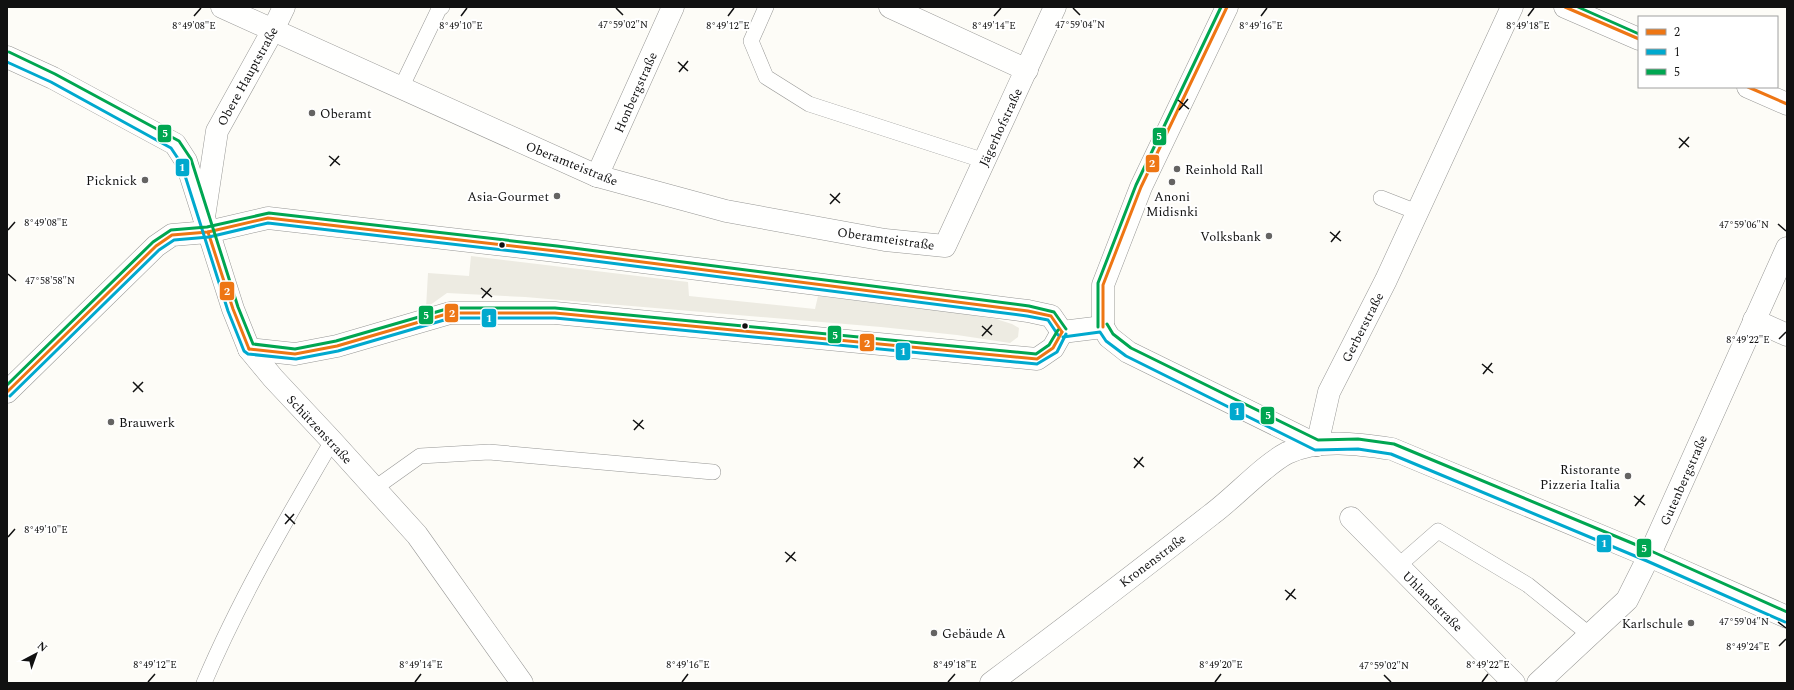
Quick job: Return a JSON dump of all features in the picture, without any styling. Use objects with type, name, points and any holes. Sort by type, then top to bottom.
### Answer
[{"type":"street","name":"Oberamteistraße","points":[[222,7],[597,176],[726,211],[885,240],[945,246]]},
{"type":"street","name":"Obere Hauptstraße","points":[[206,224],[217,131],[273,30],[284,7]]},
{"type":"street","name":"Honbergstraße","points":[[597,176],[673,7]]},
{"type":"street","points":[[890,7],[1026,70]]},
{"type":"street","name":"Jägerhofstraße","points":[[945,246],[1055,7]]},
{"type":"street","points":[[1227,7],[1141,187],[1103,285],[1103,327],[1109,337],[1128,352],[1317,445],[1358,444],[1392,449],[1649,556],[1787,618]]},
{"type":"street","name":"Gerberstraße","points":[[1317,445],[1329,392],[1386,280],[1512,7]]},
{"type":"street","points":[[1565,7],[1638,39]]},
{"type":"street","name":"Schützenstraße","points":[[7,57],[54,78],[175,144],[186,161],[233,309],[249,349],[273,378],[417,535],[522,683]]},
{"type":"street","points":[[1750,88],[1787,104]]},
{"type":"street","points":[[7,392],[156,246],[172,235],[206,224],[268,218],[432,236],[1028,311],[1051,316],[1062,332]]},
{"type":"street","name":"Gutenbergstraße","points":[[1538,683],[1627,600],[1649,556],[1787,248]]},
{"type":"street","points":[[249,349],[295,354],[337,346],[450,313],[555,313],[1037,359],[1053,348],[1062,332]]},
{"type":"street","points":[[1754,320],[1787,335]]},
{"type":"street","points":[[1062,332],[1103,327]]},
{"type":"street","name":"Kronenstraße","points":[[992,683],[1214,513],[1268,467],[1288,453],[1317,445]]},
{"type":"street","name":"Uhlandstraße","points":[[1351,518],[1514,683]]},
{"type":"lane","points":[[401,88],[439,9],[442,7]]},
{"type":"lane","points":[[766,7],[751,41],[766,77],[810,104],[984,161]]},
{"type":"lane","points":[[1381,198],[1417,212]]},
{"type":"lane","points":[[204,683],[222,640],[270,547],[332,441]]},
{"type":"lane","points":[[375,488],[420,456],[489,452],[713,472]]},
{"type":"lane","points":[[1398,566],[1438,531],[1528,585],[1590,636]]},
{"type":"shaded area","points":[[471,256],[688,282],[689,296],[815,309],[818,296],[957,313],[996,319],[1012,324],[1019,328],[1018,337],[1010,343],[957,335],[881,327],[525,297],[447,293],[426,308],[428,273],[469,276]]},
{"type":"transit line","name":"5","points":[[1098,327],[1098,283],[1136,185],[1221,7]]},
{"type":"transit line","name":"2","points":[[1103,327],[1103,285],[1141,187],[1227,7]]},
{"type":"transit line","name":"2","points":[[1565,7],[1638,39]]},
{"type":"transit line","name":"5","points":[[1578,7],[1638,34]]},
{"type":"transit line","name":"5","points":[[9,52],[55,74],[179,141],[191,159],[238,307],[253,344],[295,349],[336,341],[450,308],[555,308],[1036,354],[1049,345],[1058,330]]},
{"type":"transit line","name":"1","points":[[7,62],[51,82],[171,148],[181,163],[228,311],[244,351],[248,354],[296,359],[338,351],[451,318],[555,318],[1037,364],[1057,352],[1066,334]]},
{"type":"transit line","name":"2","points":[[1750,88],[1787,104]]},
{"type":"transit line","name":"5","points":[[7,385],[153,242],[171,230],[207,227],[269,213],[557,246],[1029,306],[1054,312],[1066,329]]},
{"type":"transit line","name":"2","points":[[7,392],[156,246],[172,235],[208,232],[268,218],[556,251],[1028,311],[1051,316],[1062,332]]},
{"type":"transit line","name":"1","points":[[10,396],[159,250],[174,240],[209,237],[268,223],[555,256],[1027,316],[1048,320],[1058,335]]},
{"type":"transit line","name":"2","points":[[208,232],[233,309],[249,349]]},
{"type":"transit line","name":"2","points":[[249,349],[295,354],[337,346],[450,313],[555,313],[1037,359],[1053,348],[1062,332]]},
{"type":"transit line","name":"5","points":[[1107,324],[1113,334],[1131,348],[1318,440],[1358,439],[1394,444],[1651,551],[1787,612]]},
{"type":"transit line","name":"1","points":[[1063,337],[1100,332],[1106,341],[1126,356],[1315,450],[1358,449],[1391,454],[1647,561],[1785,622]]},
{"type":"place","name":"Oberamt","points":[[312,113]]},
{"type":"place","name":"Reinhold Rall","points":[[1177,169]]},
{"type":"place","name":"Picknick","points":[[145,180]]},
{"type":"place","name":"Anoni Midisnki","points":[[1172,182]]},
{"type":"place","name":"Asia-Gourmet","points":[[557,196]]},
{"type":"place","name":"Volksbank","points":[[1269,236]]},
{"type":"place","name":"Brauwerk","points":[[111,422]]},
{"type":"place","name":"Ristorante Pizzeria Italia","points":[[1628,476]]},
{"type":"place","name":"Karlschule","points":[[1691,623]]},
{"type":"place","name":"Gebäude A","points":[[934,633]]}]
